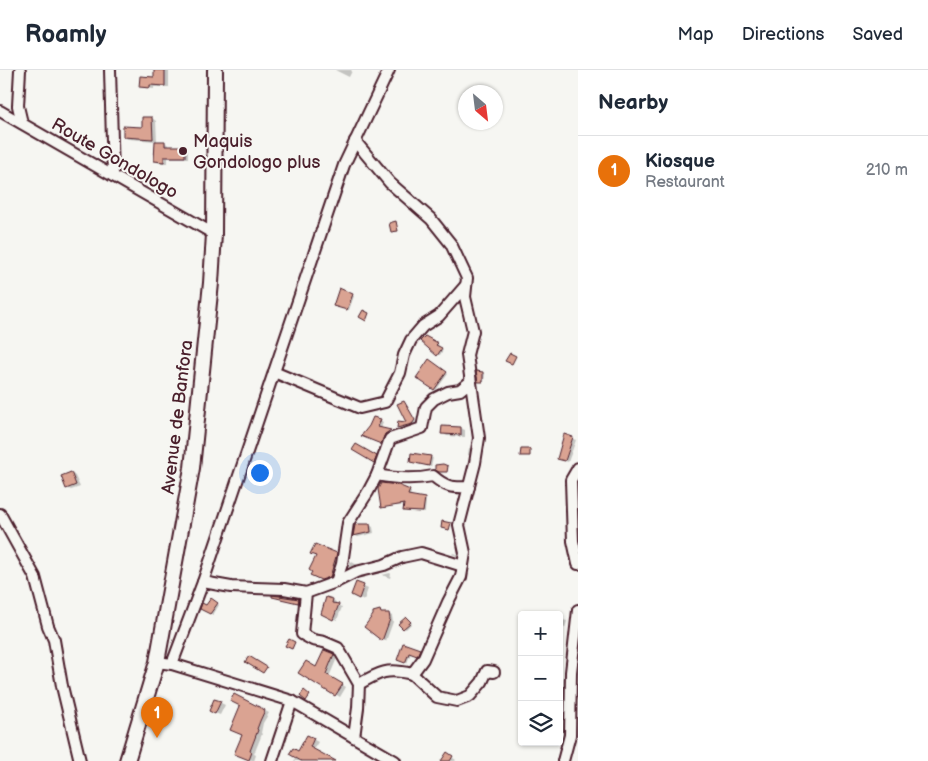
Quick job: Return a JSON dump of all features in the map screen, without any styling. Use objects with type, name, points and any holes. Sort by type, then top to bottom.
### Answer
[{"type":"main road","name":"Avenue de Banfora","points":[[127,761],[157,662],[192,468],[211,283],[214,234],[215,70]]},
{"type":"street","points":[[20,70],[18,106],[22,122]]},
{"type":"street","points":[[172,664],[203,582],[344,165],[389,70]]},
{"type":"street","points":[[107,72],[112,176]]},
{"type":"street","name":"Route Gondologo","points":[[0,111],[214,234]]},
{"type":"street","points":[[355,141],[390,182],[431,219],[451,244],[467,278],[465,297],[473,331],[467,355],[479,438],[475,463],[459,525],[465,553],[463,566],[461,577],[423,659],[412,674]]},
{"type":"street","points":[[274,372],[360,408],[385,402],[400,373],[404,355],[411,340],[424,326],[439,316],[466,285]]},
{"type":"street","points":[[336,582],[342,564],[348,523],[368,492],[390,439],[422,428],[426,408],[434,399],[448,392],[460,390],[470,382]]},
{"type":"street","points":[[578,468],[572,480],[573,541],[578,564]]},
{"type":"street","points":[[376,475],[407,480],[433,476],[443,485],[468,487]]},
{"type":"street","points":[[0,514],[35,577],[48,626],[54,640],[62,686],[80,761]]},
{"type":"street","points":[[203,582],[231,587],[284,589],[306,593],[356,572],[421,553],[463,566]]},
{"type":"street","points":[[306,593],[302,634],[313,640],[338,648],[359,684],[354,737]]},
{"type":"street","points":[[564,761],[570,735],[570,672],[578,610]]},
{"type":"street","points":[[157,662],[172,664],[292,701],[396,761]]},
{"type":"street","points":[[359,684],[375,675],[394,670],[412,674],[437,697],[457,701],[470,696],[482,682],[487,671],[494,672]]},
{"type":"street","points":[[272,761],[292,701]]},
{"type":"building","points":[[154,70],[165,70],[165,86],[150,85],[150,88],[139,87],[140,76],[154,77]]},
{"type":"building","points":[[142,117],[152,117],[153,139],[123,137],[123,126],[142,127]]},
{"type":"building","points":[[155,141],[165,141],[165,146],[185,146],[185,157],[164,157],[164,162],[154,161]]},
{"type":"building","points":[[396,221],[398,231],[391,232],[389,223]]},
{"type":"building","points":[[339,288],[353,294],[347,310],[333,306]]},
{"type":"building","points":[[363,310],[369,313],[366,321],[359,317]]},
{"type":"building","points":[[425,336],[438,343],[436,345],[442,348],[437,356],[420,341]]},
{"type":"building","points":[[510,353],[516,356],[512,364],[505,361]]},
{"type":"building","points":[[429,359],[447,372],[434,390],[416,378]]},
{"type":"building","points":[[476,371],[483,372],[483,382],[478,382]]},
{"type":"building","points":[[404,401],[415,420],[412,424],[397,428],[398,421],[406,422],[397,404]]},
{"type":"building","points":[[373,417],[381,419],[378,427],[391,430],[385,434],[381,444],[361,436]]},
{"type":"building","points":[[442,426],[461,427],[461,435],[441,434]]},
{"type":"building","points":[[564,434],[573,437],[565,461],[557,459]]},
{"type":"building","points":[[356,444],[377,456],[374,463],[352,450]]},
{"type":"building","points":[[521,449],[530,449],[530,456],[520,456]]},
{"type":"building","points":[[411,453],[431,456],[429,466],[410,462]]},
{"type":"building","points":[[443,464],[448,466],[447,472],[435,470],[435,465]]},
{"type":"building","points":[[71,472],[76,485],[66,489],[61,476]]},
{"type":"building","points":[[381,483],[398,485],[410,490],[408,495],[425,498],[423,512],[403,511],[404,504],[381,508],[378,489]]},
{"type":"building","points":[[442,521],[451,523],[449,530],[441,528]]},
{"type":"building","points":[[370,524],[371,532],[353,536],[355,525]]},
{"type":"building","points":[[315,544],[337,553],[330,577],[321,580],[310,575],[312,572],[309,570],[316,556],[310,554]]},
{"type":"building","points":[[356,582],[364,585],[359,599],[351,595]]},
{"type":"building","points":[[272,595],[299,599],[298,603],[272,597]]},
{"type":"building","points":[[326,597],[333,599],[332,603],[339,604],[333,620],[321,614]]},
{"type":"building","points":[[211,598],[218,603],[210,614],[200,609],[202,603],[206,605]]},
{"type":"building","points":[[380,610],[381,613],[389,613],[390,619],[382,641],[364,627],[373,615],[373,612]]},
{"type":"building","points":[[406,617],[411,622],[403,629],[398,624]]},
{"type":"building","points":[[289,639],[295,642],[292,649],[285,646]]},
{"type":"building","points":[[403,643],[420,649],[417,656],[409,653],[405,663],[397,660]]},
{"type":"building","points":[[324,650],[334,654],[326,674],[343,684],[335,696],[298,673],[306,661],[316,667]]},
{"type":"building","points":[[249,656],[267,667],[263,673],[245,662]]},
{"type":"building","points":[[304,690],[310,695],[306,701],[300,696]]},
{"type":"building","points":[[234,694],[265,710],[257,729],[249,760],[234,754],[242,735],[230,730],[240,706],[230,701]]},
{"type":"building","points":[[214,699],[221,701],[215,714],[209,711]]},
{"type":"building","points":[[307,735],[314,738],[310,747],[336,761],[301,761],[289,754],[293,748],[298,751]]},
{"type":"building","points":[[447,752],[453,756],[450,761],[441,761]]},
{"type":"place","name":"Maquis Gondologo plus","points":[[183,151]]},
{"type":"place","name":"Kiosque","points":[[157,738]]}]
